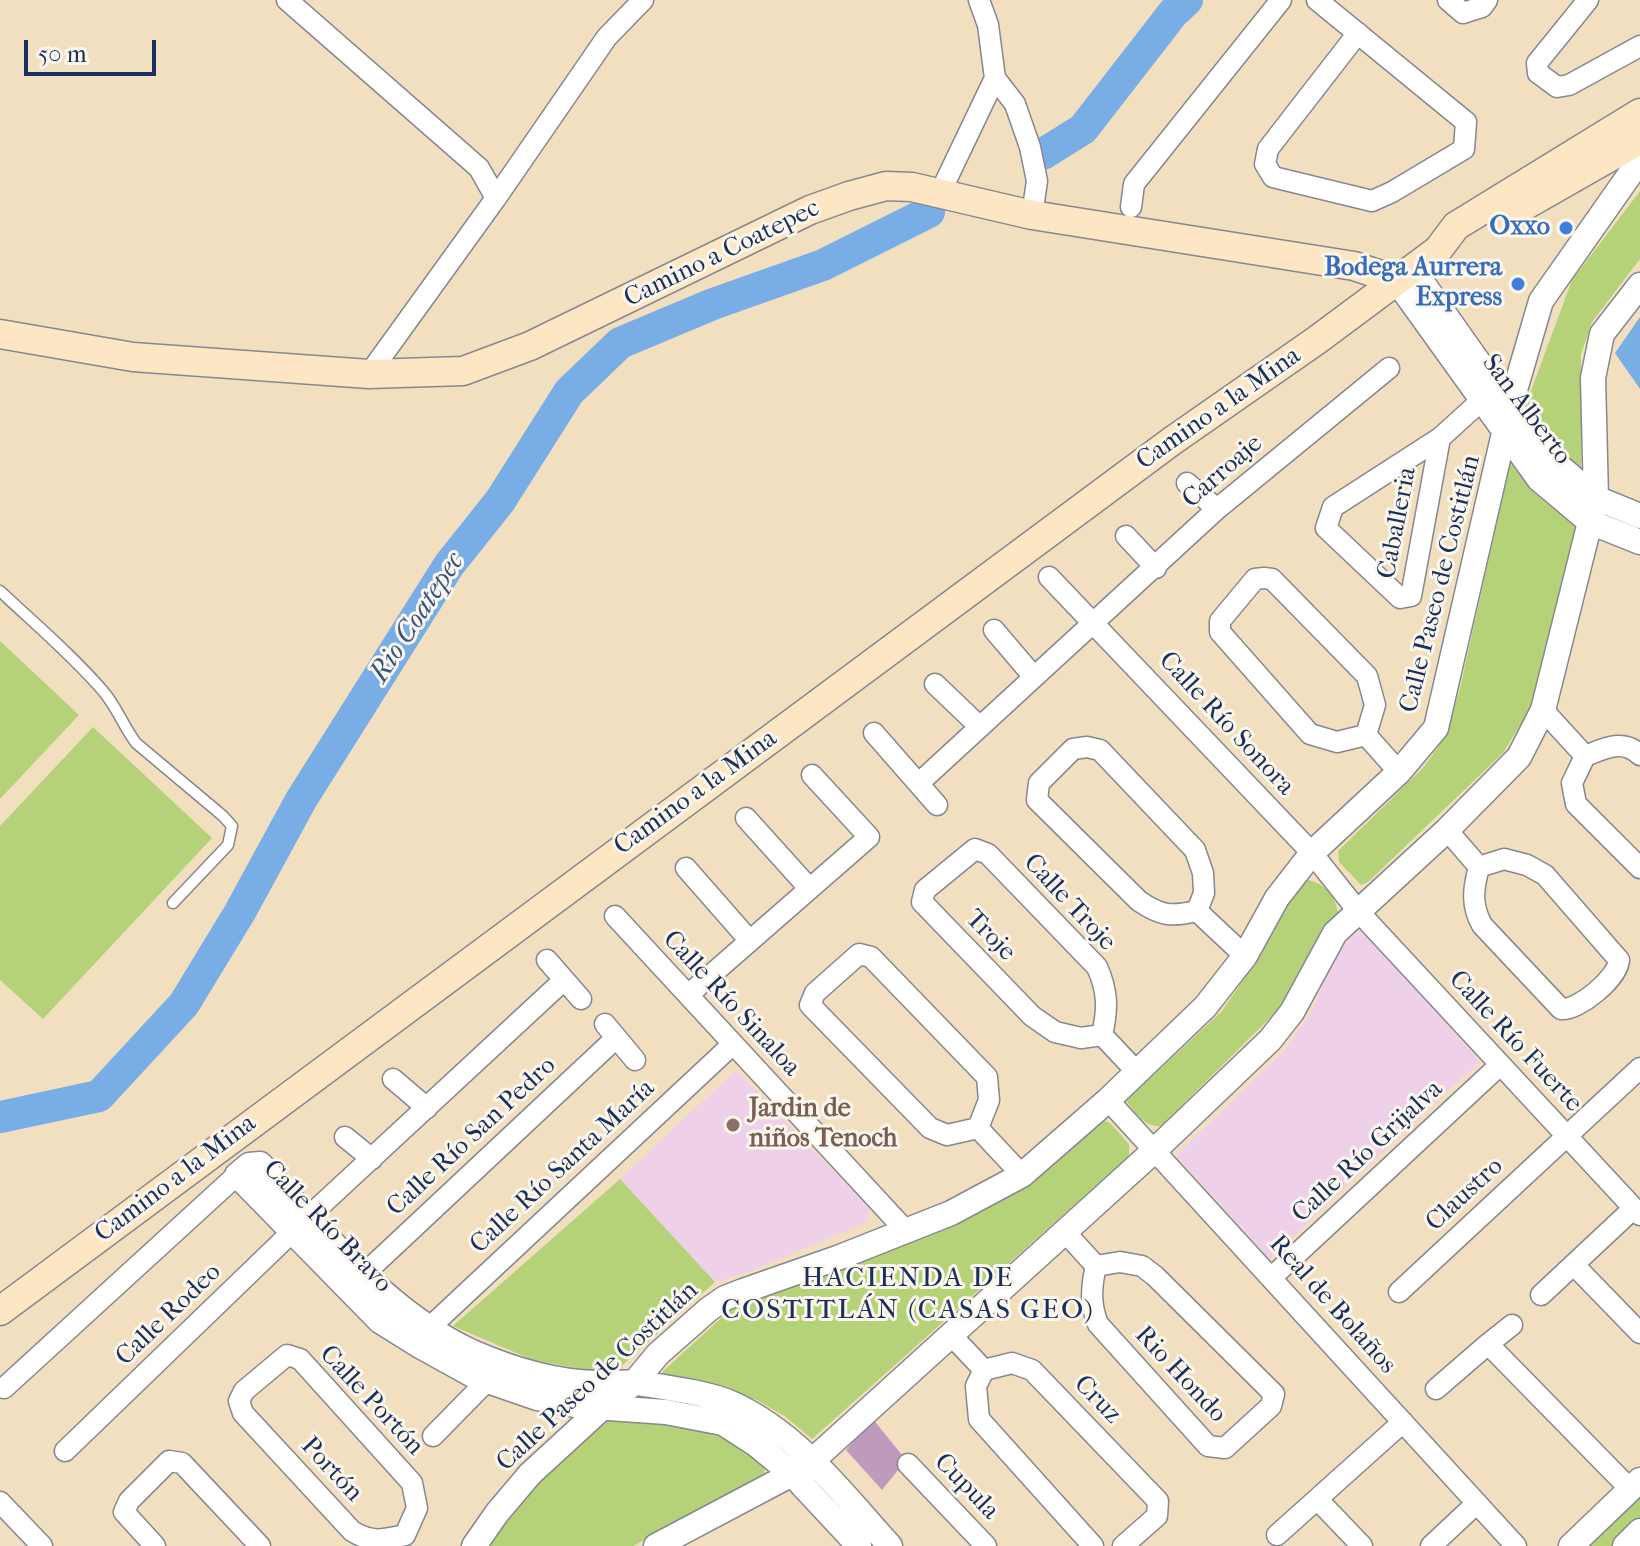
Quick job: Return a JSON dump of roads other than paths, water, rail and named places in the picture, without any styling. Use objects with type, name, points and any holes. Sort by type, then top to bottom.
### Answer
[{"type":"main road","points":[[1404,274],[1438,250],[1461,242],[1633,144],[1640,113]]},
{"type":"main road","name":"Camino a Coatepec","points":[[0,334],[133,357],[369,374],[463,371],[530,346],[797,216],[886,186],[912,187],[1032,215],[1404,274]]},
{"type":"main road","name":"Camino a la Mina","points":[[0,1311],[1172,441],[1317,340],[1404,274]]},
{"type":"street","points":[[287,0],[479,168],[496,198]]},
{"type":"street","points":[[369,374],[607,37],[643,0]]},
{"type":"street","points":[[979,0],[988,25],[995,78],[1015,104],[1030,147],[1037,181],[1032,215]]},
{"type":"street","points":[[1131,207],[1134,184],[1281,0]]},
{"type":"street","points":[[1317,0],[1358,33],[1466,122],[1464,149],[1372,201],[1273,177],[1265,164],[1268,149],[1358,33]]},
{"type":"street","points":[[1448,0],[1463,13],[1480,6]]},
{"type":"street","points":[[1588,0],[1537,63],[1538,73],[1557,87],[1569,85],[1640,46]]},
{"type":"street","points":[[940,193],[995,78]]},
{"type":"street","name":"Calle Paseo de Costitlán","points":[[474,1546],[530,1474],[604,1406],[634,1383],[658,1354],[725,1298],[907,1232],[986,1196],[1022,1175],[1108,1100],[1205,1007],[1245,956],[1277,898],[1312,853],[1399,772],[1436,728],[1510,407],[1541,301],[1633,144]]},
{"type":"street","name":"San Alberto","points":[[1404,274],[1593,510],[1640,516]]},
{"type":"street","name":"San Alberto","points":[[1404,274],[1482,400],[1539,479],[1640,542]]},
{"type":"street","points":[[656,1546],[685,1540],[802,1467],[952,1336],[1270,1040],[1292,1012],[1335,933],[1447,830],[1519,757],[1543,710],[1593,510],[1593,378],[1602,334],[1640,285]]},
{"type":"street","name":"Carroaje","points":[[919,783],[1217,509],[1389,368]]},
{"type":"street","name":"Caballeria","points":[[1440,438],[1411,596],[1400,598],[1326,528],[1333,507],[1440,438],[1482,400]]},
{"type":"street","points":[[1187,483],[1217,509]]},
{"type":"street","points":[[1126,536],[1156,568]]},
{"type":"street","name":"Calle Río Sonora","points":[[1049,577],[1312,853],[1358,911]]},
{"type":"street","points":[[1255,579],[1272,579],[1367,676],[1375,705],[1366,735],[1337,742],[1310,734],[1226,641],[1220,632],[1220,621],[1255,579]]},
{"type":"street","points":[[994,630],[1034,677]]},
{"type":"street","points":[[935,684],[980,727]]},
{"type":"street","points":[[1543,710],[1585,756]]},
{"type":"street","points":[[874,733],[937,805]]},
{"type":"street","points":[[1366,735],[1399,772]]},
{"type":"street","points":[[1640,755],[1636,750],[1615,744],[1585,756],[1572,783],[1576,804],[1640,868]]},
{"type":"street","points":[[1073,749],[1100,750],[1195,850],[1203,873],[1204,893],[1197,911],[1180,915],[1158,914],[1139,901],[1037,800],[1039,783],[1073,749]]},
{"type":"street","points":[[688,995],[869,837],[812,775]]},
{"type":"street","points":[[746,818],[809,888]]},
{"type":"street","points":[[1447,830],[1479,867]]},
{"type":"street","name":"Troje","points":[[988,854],[975,849],[925,890],[922,902],[1032,1016],[1055,1032],[1081,1038],[1102,1035]]},
{"type":"street","name":"Calle Troje","points":[[988,854],[1097,967],[1107,989],[1107,1014],[1102,1035]]},
{"type":"street","points":[[1504,859],[1527,865],[1545,875],[1619,960],[1619,968],[1613,976],[1576,1007],[1561,1009],[1482,925],[1474,910],[1472,890],[1479,867],[1504,859]]},
{"type":"street","points":[[686,868],[750,941]]},
{"type":"street","points":[[1197,911],[1245,956]]},
{"type":"street","name":"Calle Río Fuerte","points":[[1358,911],[1637,1212]]},
{"type":"street","name":"Calle Río Sinaloa","points":[[615,916],[907,1232]]},
{"type":"street","points":[[859,954],[871,957],[987,1077],[989,1100],[978,1128],[947,1135],[930,1128],[810,1005],[815,993],[859,954]]},
{"type":"street","points":[[547,960],[581,999]]},
{"type":"street","name":"Calle Rodeo","points":[[65,1451],[564,980]]},
{"type":"street","name":"Calle Río San Pedro","points":[[364,1274],[610,1031],[635,1060]]},
{"type":"street","points":[[1102,1035],[1137,1072]]},
{"type":"street","name":"Calle Río Santa María","points":[[429,1328],[733,1044]]},
{"type":"street","name":"Calle Río Grijalva","points":[[1272,1277],[1500,1065]]},
{"type":"street","name":"Claustro","points":[[1399,1292],[1640,1068]]},
{"type":"street","points":[[393,1079],[427,1108]]},
{"type":"street","name":"Real de Bolaños","points":[[1108,1100],[1516,1546]]},
{"type":"street","points":[[978,1128],[1022,1175]]},
{"type":"street","points":[[345,1137],[372,1159]]},
{"type":"street","name":"Calle Río Bravo","points":[[237,1175],[249,1165],[260,1164],[301,1225],[380,1321],[420,1346],[487,1381],[537,1398],[580,1406],[666,1412],[723,1423],[757,1445],[802,1467],[890,1546]]},
{"type":"street","points":[[4,1388],[237,1175]]},
{"type":"street","points":[[1541,1295],[1637,1212]]},
{"type":"street","name":"Calle Río Bravo","points":[[301,1225],[399,1306],[429,1328],[472,1352],[506,1366],[551,1378],[634,1383],[731,1403],[769,1425],[859,1546]]},
{"type":"street","points":[[1064,1231],[1096,1266]]},
{"type":"street","name":"Rio Hondo","points":[[1120,1262],[1142,1266],[1155,1276],[1274,1394],[1271,1406],[1225,1448],[1208,1446],[1098,1324],[1092,1308],[1096,1266],[1120,1262]]},
{"type":"street","points":[[1574,1265],[1640,1333]]},
{"type":"street","points":[[1436,1389],[1512,1325]]},
{"type":"street","points":[[952,1336],[984,1370],[976,1386],[979,1419],[1093,1546]]},
{"type":"street","points":[[1488,1344],[1635,1485],[1571,1546]]},
{"type":"street","name":"Calle Portón","points":[[239,1401],[244,1391],[287,1355],[300,1359],[412,1483],[417,1508],[411,1540]]},
{"type":"street","name":"Cruz","points":[[984,1370],[1012,1363],[1032,1370],[1158,1501],[1157,1516],[1123,1546]]},
{"type":"street","points":[[433,1436],[487,1381]]},
{"type":"street","name":"Portón","points":[[239,1401],[243,1413],[352,1531],[365,1539],[411,1540]]},
{"type":"street","points":[[1277,1535],[1403,1422]]},
{"type":"street","points":[[155,1546],[124,1512],[129,1501],[169,1461],[182,1463],[260,1546]]},
{"type":"street","name":"Cupula","points":[[908,1464],[985,1546]]},
{"type":"street","points":[[1318,1500],[1362,1546]]},
{"type":"street","points":[[1431,1546],[1477,1503]]},
{"type":"street","points":[[4,1512],[42,1546]]},
{"type":"street","points":[[1625,1546],[1640,1531]]},
{"type":"lane","points":[[0,591],[100,687],[116,707],[125,729],[136,743],[232,826],[228,845],[173,903]]},
{"type":"water","points":[[1640,317],[1640,389],[1615,353]]},
{"type":"waterway","name":"Rio Coatepec","points":[[1043,154],[1083,129],[1173,13],[1187,0]]},
{"type":"waterway","name":"Rio Coatepec","points":[[0,1117],[99,1096],[184,1004],[240,912],[301,800],[449,565],[500,501],[569,392],[620,343],[713,304],[823,265],[929,212]]},
{"type":"place","name":"Oxxo","points":[[1566,228]]},
{"type":"place","name":"Bodega Aurrera Express","points":[[1518,284]]},
{"type":"place","name":"Jardin de niños Tenoch","points":[[733,1125]]},
{"type":"district","name":"HACIENDA DE COSTITLÁN (CASAS GEO)","points":[[908,1295]]}]
